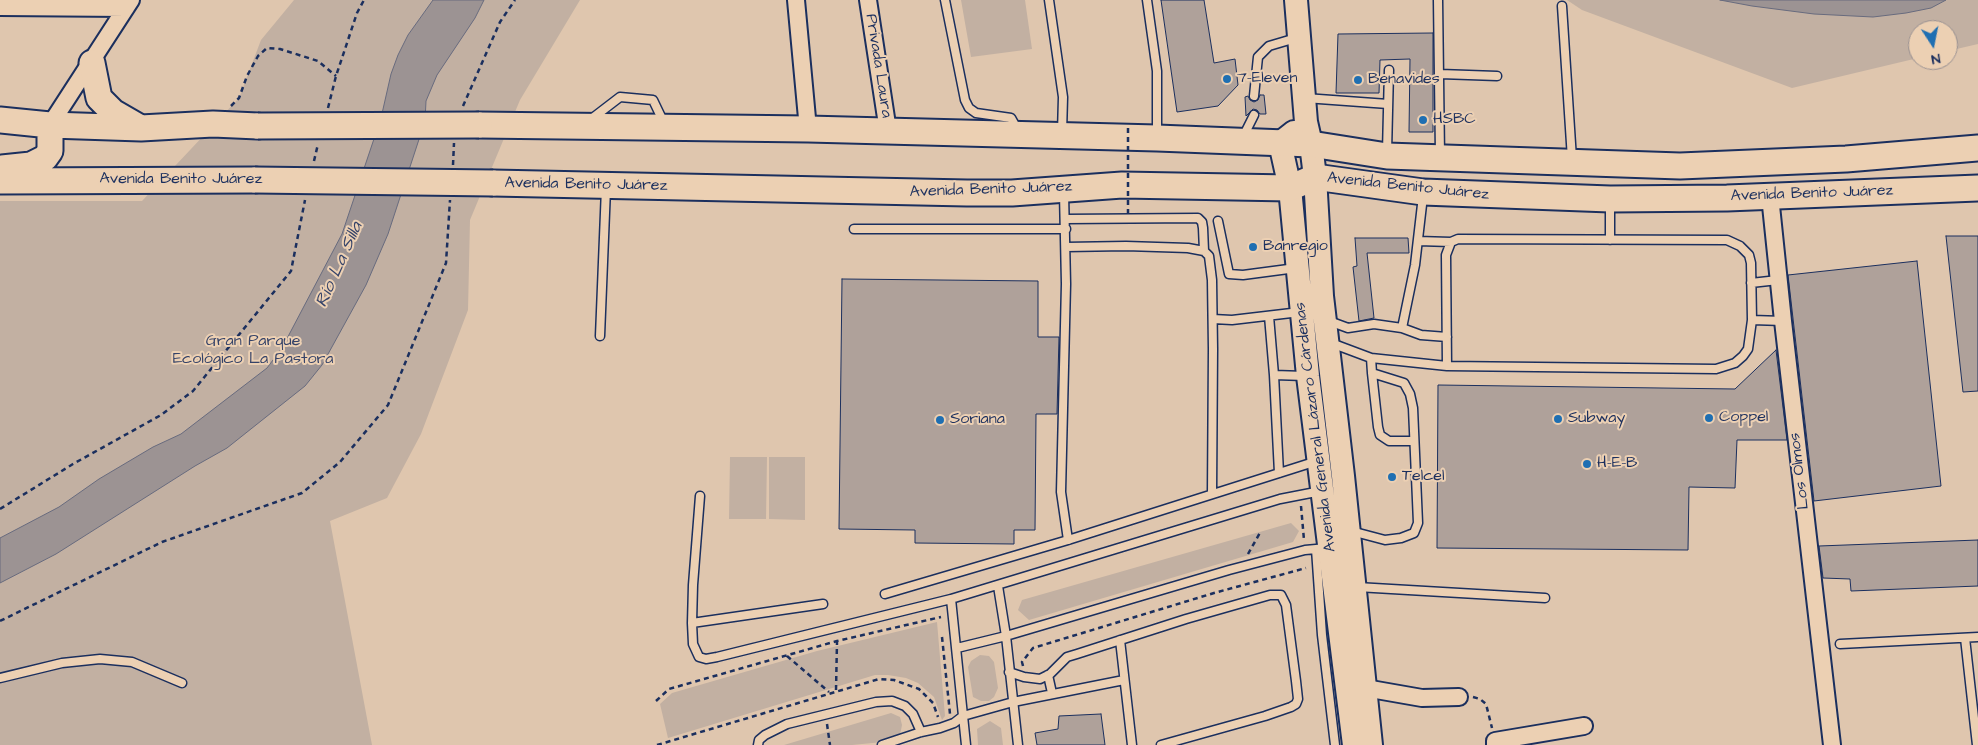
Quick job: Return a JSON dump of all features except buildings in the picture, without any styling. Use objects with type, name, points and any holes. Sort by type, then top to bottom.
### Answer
[{"type":"main road","points":[[92,63],[99,98],[118,116],[141,128]]},
{"type":"main road","name":"Avenida Benito Juárez","points":[[0,120],[50,125],[141,128],[212,124],[258,126],[470,119],[582,126],[1062,135],[1280,143],[1309,133],[1387,156],[1680,166],[1846,159],[1978,148]]},
{"type":"main road","points":[[0,168],[31,165],[45,158],[50,151],[50,125]]},
{"type":"main road","points":[[1770,196],[1846,159]]},
{"type":"main road","name":"Avenida Benito Juárez","points":[[0,181],[254,180],[958,193],[1012,192],[1122,185],[1290,188],[1314,177],[1423,192],[1610,199],[1770,196],[1978,188]]},
{"type":"street","points":[[796,0],[808,129]]},
{"type":"street","name":"Privada Laura","points":[[868,0],[888,131]]},
{"type":"street","name":"Avenida General Lázaro Cárdenas","points":[[1296,0],[1298,37],[1314,177],[1326,330],[1319,372],[1318,461],[1333,484]]},
{"type":"street","points":[[0,7],[128,4]]},
{"type":"street","points":[[50,125],[92,63],[128,4]]},
{"type":"street","name":"Avenida General Lázaro Cárdenas","points":[[1280,143],[1290,188],[1302,312],[1319,372],[1333,484],[1335,541],[1345,586],[1354,745]]},
{"type":"street","name":"Los Olmos","points":[[1770,196],[1782,321],[1832,745]]},
{"type":"street","points":[[1345,586],[1353,645],[1361,654],[1360,643],[1371,745]]},
{"type":"street","points":[[1365,688],[1422,698],[1459,697]]},
{"type":"street","points":[[1495,743],[1584,726]]},
{"type":"lane","points":[[946,0],[965,100],[969,108],[976,113],[1011,118],[1016,127],[1010,134]]},
{"type":"lane","points":[[1049,0],[1063,96],[1062,135]]},
{"type":"lane","points":[[1147,0],[1157,71],[1157,138]]},
{"type":"lane","points":[[1438,0],[1440,159]]},
{"type":"lane","points":[[1562,6],[1572,163]]},
{"type":"lane","points":[[1254,96],[1258,57],[1269,46],[1298,37]]},
{"type":"lane","points":[[1387,156],[1389,70]]},
{"type":"lane","points":[[1440,74],[1497,76]]},
{"type":"lane","points":[[1305,98],[1388,104]]},
{"type":"lane","points":[[1242,141],[1254,115]]},
{"type":"lane","points":[[600,336],[606,185]]},
{"type":"lane","points":[[1064,188],[1066,247],[1061,492],[1068,540]]},
{"type":"lane","points":[[1402,328],[1410,294],[1423,192]]},
{"type":"lane","points":[[1610,199],[1610,240]]},
{"type":"lane","points":[[1065,219],[1198,218],[1204,228],[1204,251]]},
{"type":"lane","points":[[1218,221],[1230,274],[1243,275],[1298,267]]},
{"type":"lane","points":[[854,229],[1066,229]]},
{"type":"lane","points":[[1326,330],[1371,358],[1447,366],[1716,369],[1735,363],[1748,349],[1752,320],[1751,263],[1749,255],[1740,246],[1727,240],[1458,239],[1451,242],[1418,241]]},
{"type":"lane","points":[[1447,366],[1446,255],[1451,242]]},
{"type":"lane","points":[[1066,247],[1135,246],[1188,248],[1204,251],[1209,256],[1211,264],[1212,319],[1212,494]]},
{"type":"lane","points":[[1751,283],[1778,280]]},
{"type":"lane","points":[[1212,319],[1232,320],[1302,312]]},
{"type":"lane","points":[[1269,316],[1279,473]]},
{"type":"lane","points":[[1752,320],[1782,321]]},
{"type":"lane","points":[[1326,330],[1374,324],[1402,328],[1421,335],[1447,337]]},
{"type":"lane","points":[[1371,358],[1380,435],[1389,441],[1414,440]]},
{"type":"lane","points":[[1274,375],[1319,372]]},
{"type":"lane","points":[[957,648],[1006,636],[1229,570],[1335,541],[1385,540],[1409,536],[1414,532],[1418,523],[1413,408],[1408,387],[1399,380],[1372,373]]},
{"type":"lane","points":[[885,594],[1068,540],[1318,461]]},
{"type":"lane","points":[[700,496],[692,623],[695,652],[699,657],[706,659],[998,586],[1333,484]]},
{"type":"lane","points":[[1335,541],[1322,635],[1335,745]]},
{"type":"lane","points":[[998,586],[1006,636],[1018,745]]},
{"type":"lane","points":[[1345,586],[1545,598]]},
{"type":"lane","points":[[1010,672],[1035,679],[1046,676],[1067,658],[1270,595],[1281,595],[1284,599],[1296,681],[1298,699],[1296,704],[1265,716],[1161,745]]},
{"type":"lane","points":[[951,599],[966,745]]},
{"type":"lane","points":[[692,623],[823,604]]},
{"type":"lane","points":[[1840,644],[1978,637]]},
{"type":"lane","points":[[1965,638],[1977,745]]},
{"type":"lane","points":[[1120,640],[1132,745]]},
{"type":"lane","points":[[0,678],[62,663],[110,660],[132,662],[182,684]]},
{"type":"lane","points":[[1046,676],[1052,693]]},
{"type":"lane","points":[[882,745],[921,732],[940,728],[954,723],[964,716],[1013,702],[1124,680]]},
{"type":"lane","points":[[758,745],[759,740],[774,729],[876,702],[892,701],[905,706],[913,714],[921,732]]},
{"type":"path","points":[[326,114],[336,76],[357,13],[364,0]]},
{"type":"path","points":[[470,119],[500,22],[515,0]]},
{"type":"path","points":[[212,124],[239,98],[258,56],[267,48],[280,49],[318,61],[336,76]]},
{"type":"path","points":[[1128,126],[1128,214]]},
{"type":"path","points":[[313,165],[320,138]]},
{"type":"path","points":[[452,168],[455,140]]},
{"type":"path","points":[[0,509],[72,464],[161,415],[193,391],[291,271],[307,193]]},
{"type":"path","points":[[0,621],[162,542],[302,493],[340,462],[388,405],[446,263],[450,196]]},
{"type":"path","points":[[1046,676],[1033,675],[1024,669],[1022,662],[1034,648],[1214,593],[1306,568],[1300,495]]},
{"type":"path","points":[[1247,555],[1261,531]]},
{"type":"path","points":[[656,701],[669,689],[837,641],[940,616],[942,626]]},
{"type":"path","points":[[942,636],[950,715]]},
{"type":"path","points":[[836,690],[837,641]]},
{"type":"path","points":[[786,656],[830,692]]},
{"type":"path","points":[[1459,697],[1480,699],[1486,704],[1490,714],[1495,743]]},
{"type":"path","points":[[825,714],[830,745]]},
{"type":"green space","name":"Gran Parque Ecológico La Pastora","points":[[294,0],[580,0],[520,100],[470,220],[468,310],[421,434],[387,498],[330,521],[372,745],[0,745],[0,201],[142,201],[239,98],[261,40]]},
{"type":"green space","points":[[961,0],[1025,0],[1032,49],[971,57]]},
{"type":"green space","points":[[1567,0],[1978,0],[1978,44],[1958,49],[1958,20],[1908,20],[1908,60],[1792,88],[1582,10]]},
{"type":"green space","points":[[730,457],[767,457],[766,519],[729,519]]},
{"type":"green space","points":[[769,457],[805,457],[805,520],[769,519]]},
{"type":"green space","points":[[1291,523],[1299,531],[1293,542],[1029,620],[1018,610],[1022,600]]},
{"type":"green space","points":[[937,622],[945,716],[942,720],[934,697],[918,683],[906,678],[875,675],[668,738],[660,704],[672,693],[817,651]]},
{"type":"green space","points":[[980,655],[989,656],[994,662],[998,688],[994,697],[989,701],[981,701],[973,697],[968,667],[971,661]]},
{"type":"green space","points":[[891,713],[900,717],[902,725],[900,735],[893,741],[852,745],[784,745]]},
{"type":"green space","points":[[990,721],[1001,728],[1003,745],[978,745],[977,729]]},
{"type":"water","name":"Río La Silla","points":[[433,0],[484,0],[475,18],[437,75],[426,101],[425,121],[388,234],[366,285],[322,365],[305,386],[227,448],[195,466],[56,554],[0,583],[0,538],[59,507],[99,479],[153,447],[181,434],[267,368],[282,348],[342,234],[381,118],[391,74],[398,55],[408,35]]},
{"type":"water","points":[[1720,0],[1946,0],[1931,8],[1873,17],[1814,14]]},
{"type":"place","name":"7-Eleven","points":[[1227,79]]},
{"type":"place","name":"Benavides","points":[[1358,80]]},
{"type":"place","name":"HSBC","points":[[1423,120]]},
{"type":"place","name":"Banregio","points":[[1253,247]]},
{"type":"place","name":"Coppel","points":[[1709,418]]},
{"type":"place","name":"Subway","points":[[1558,419]]},
{"type":"place","name":"Soriana","points":[[940,420]]},
{"type":"place","name":"H-E-B","points":[[1587,464]]},
{"type":"place","name":"Telcel","points":[[1392,477]]}]
